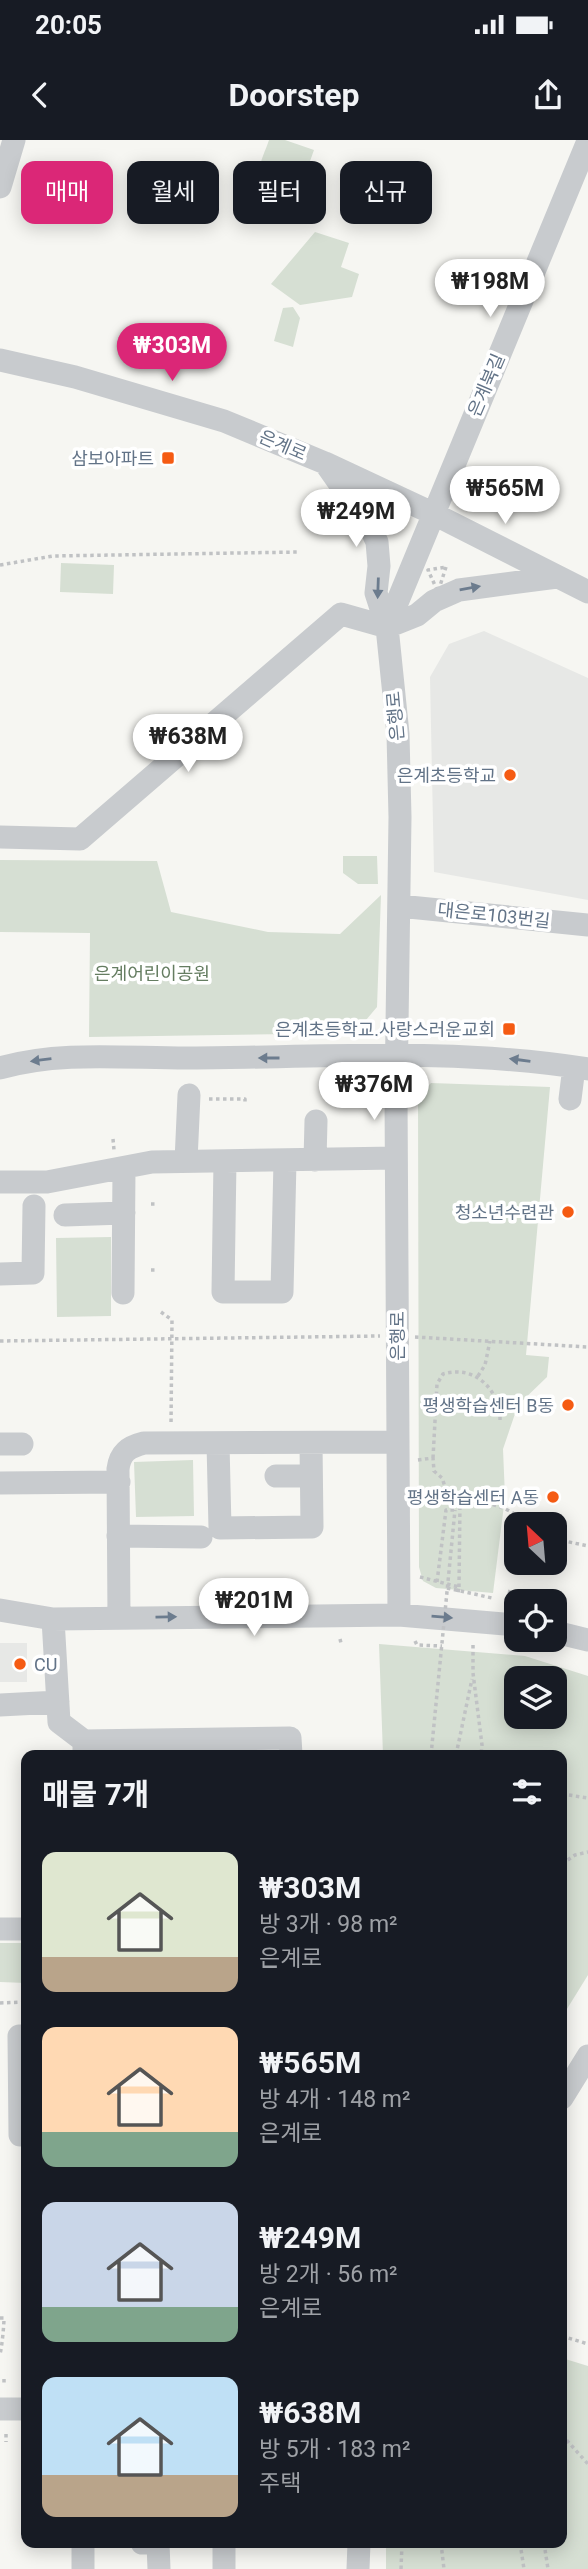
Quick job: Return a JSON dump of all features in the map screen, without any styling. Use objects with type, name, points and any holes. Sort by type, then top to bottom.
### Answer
[{"type":"street","points":[[0,187],[14,140]]},
{"type":"street","name":"은계북길","points":[[387,627],[588,141]]},
{"type":"street","name":"은계로","points":[[0,360],[75,377],[224,421],[325,463],[432,513],[588,592]]},
{"type":"street","name":"은행로","points":[[325,463],[370,527],[377,542],[377,598],[387,627],[398,734],[396,1158],[399,1615]]},
{"type":"street","points":[[0,837],[80,839],[341,614],[387,627],[416,615],[434,601],[459,590],[557,577]]},
{"type":"street","name":"대은로103번길","points":[[399,906],[588,925]]},
{"type":"street","points":[[0,1068],[64,1058],[508,1058],[581,1068],[570,1099]]},
{"type":"street","points":[[186,1161],[195,1097]]},
{"type":"street","points":[[315,1160],[316,1121]]},
{"type":"street","points":[[0,1182],[47,1182],[152,1162],[225,1161],[256,1170],[285,1161],[396,1158]]},
{"type":"street","points":[[225,1161],[223,1292],[282,1292],[285,1161]]},
{"type":"street","points":[[123,1293],[124,1168]]},
{"type":"street","points":[[0,1274],[41,1273],[34,1206]]},
{"type":"street","points":[[65,1215],[124,1213]]},
{"type":"street","points":[[119,1618],[119,1459],[126,1450],[144,1443],[397,1442]]},
{"type":"street","points":[[218,1443],[220,1528],[312,1527],[311,1443]]},
{"type":"street","points":[[276,1476],[312,1476]]},
{"type":"street","points":[[0,1483],[119,1482]]},
{"type":"street","points":[[118,1536],[201,1537]]},
{"type":"street","points":[[0,1610],[52,1619],[399,1615],[504,1624]]},
{"type":"street","points":[[52,1619],[59,1722],[84,1748],[249,1747],[290,1738],[291,1750]]},
{"type":"street","points":[[567,1635],[588,1640]]},
{"type":"street","points":[[0,1704],[58,1702]]},
{"type":"street","points":[[0,1929],[21,1929]]},
{"type":"street","points":[[15,2135],[21,2036]]},
{"type":"street","points":[[567,2090],[588,2056]]},
{"type":"street","points":[[0,2409],[21,2409]]},
{"type":"street","points":[[83,2548],[83,2569]]},
{"type":"street","points":[[158,2548],[159,2569]]},
{"type":"street","points":[[224,2548],[224,2569]]},
{"type":"path","points":[[0,565],[53,555],[299,552]]},
{"type":"path","points":[[195,1097],[245,1099],[245,1104]]},
{"type":"path","points":[[151,1204],[158,1204]]},
{"type":"path","points":[[151,1270],[158,1270]]},
{"type":"path","points":[[161,1312],[172,1320],[171,1430]]},
{"type":"path","points":[[0,1341],[386,1336]]},
{"type":"path","points":[[413,1337],[588,1347]]},
{"type":"path","points":[[478,1376],[485,1365],[490,1341]]},
{"type":"path","points":[[500,1421],[498,1401],[478,1376],[454,1371],[438,1378],[434,1471],[442,1478],[449,1498],[483,1501],[500,1505],[510,1512]]},
{"type":"path","points":[[413,1460],[433,1458]]},
{"type":"path","points":[[458,1593],[460,1501]]},
{"type":"path","points":[[432,1750],[455,1510],[446,1510],[438,1582]]},
{"type":"path","points":[[567,1542],[588,1546]]},
{"type":"path","points":[[415,1576],[459,1587]]},
{"type":"path","points":[[447,1588],[492,1598]]},
{"type":"path","points":[[415,1641],[417,1645],[442,1646]]},
{"type":"path","points":[[473,1645],[473,1673],[482,1750]]},
{"type":"path","points":[[457,1750],[473,1673]]},
{"type":"path","points":[[567,1795],[588,1798]]},
{"type":"path","points":[[567,1861],[575,1855],[588,1852]]},
{"type":"path","points":[[0,2003],[21,2002]]},
{"type":"path","points":[[0,2318],[4,2318],[0,2354]]},
{"type":"path","points":[[567,2338],[588,2344]]},
{"type":"path","points":[[4,2379],[4,2386]]},
{"type":"path","points":[[6,2434],[6,2442]]},
{"type":"path","points":[[567,2441],[588,2464]]},
{"type":"path","points":[[401,2569],[402,2548]]},
{"type":"path","points":[[442,2548],[444,2569]]},
{"type":"path","points":[[522,2548],[524,2569]]},
{"type":"path","points":[[545,2548],[548,2569]]},
{"type":"shaded area","name":"은계초등학교","points":[[484,631],[588,678],[588,900],[434,872],[430,677],[449,644]]},
{"type":"shaded area","points":[[0,1643],[27,1643],[27,1682],[0,1682]]},
{"type":"green space","points":[[269,140],[285,140],[314,150],[310,161],[261,161]]},
{"type":"green space","points":[[315,232],[349,243],[341,267],[359,274],[352,297],[300,305],[271,284]]},
{"type":"green space","points":[[293,307],[300,318],[293,347],[274,341],[283,308]]},
{"type":"green space","points":[[61,563],[114,565],[113,594],[60,592]]},
{"type":"green space","points":[[343,856],[377,856],[378,884],[358,884],[343,873]]},
{"type":"green space","name":"은계어린이공원","points":[[0,860],[157,861],[171,912],[268,932],[340,934],[381,895],[377,1007],[355,1033],[89,1037],[90,933],[0,932]]},
{"type":"green space","points":[[431,1083],[550,1087],[526,1355],[549,1357],[547,1377],[518,1405],[503,1449],[505,1497],[493,1593],[436,1588],[423,1581],[419,1567],[418,1096]]},
{"type":"green space","points":[[111,1237],[111,1316],[57,1317],[56,1238]]},
{"type":"green space","points":[[193,1460],[194,1516],[136,1517],[134,1462]]},
{"type":"green space","points":[[379,1644],[525,1656],[556,1666],[504,1666],[504,1729],[567,1729],[567,1669],[588,1676],[588,1975],[567,2009],[567,1750],[383,1750]]},
{"type":"green space","points":[[0,1943],[21,1943],[21,1983],[0,1982]]},
{"type":"green space","points":[[567,2360],[588,2366],[588,2569],[386,2569],[386,2548],[567,2548]]},
{"type":"place","name":"삼보아파트","points":[[168,458]]},
{"type":"place","name":"은계초등학교","points":[[510,775]]},
{"type":"place","name":"은계초등학교.사랑스러운교회","points":[[509,1029]]},
{"type":"place","name":"청소년수련관","points":[[568,1212]]},
{"type":"place","name":"평생학습센터 B동","points":[[568,1405]]},
{"type":"place","name":"평생학습센터 A동","points":[[553,1497]]},
{"type":"place","name":"CU","points":[[20,1664]]}]
